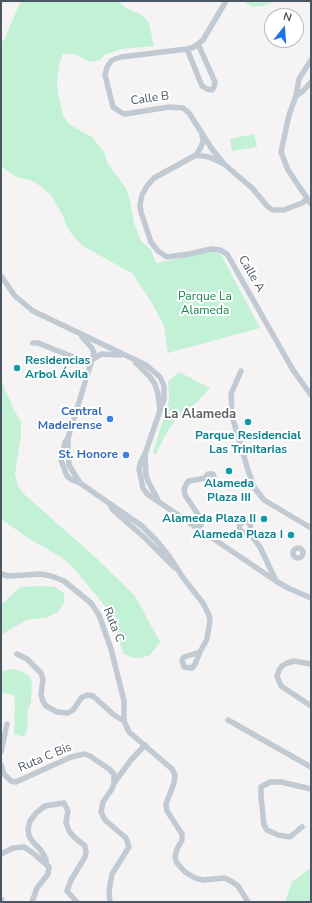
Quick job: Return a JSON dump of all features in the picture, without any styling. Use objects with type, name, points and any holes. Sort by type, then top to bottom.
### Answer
[{"type":"street","name":"Calle B","points":[[226,1],[205,36],[198,44],[187,49],[121,57],[112,60],[105,71],[105,75],[113,107],[122,113],[132,113],[169,107],[181,107],[189,113],[224,164],[252,188],[268,207],[273,210],[284,210],[309,202]]},
{"type":"street","points":[[187,49],[202,86],[207,89],[213,89],[215,82],[198,44]]},
{"type":"street","points":[[309,202],[288,170],[281,152],[299,79],[311,60]]},
{"type":"street","points":[[299,79],[300,84],[302,85],[310,83]]},
{"type":"street","points":[[296,96],[310,83]]},
{"type":"street","points":[[196,155],[200,151],[202,144],[202,136],[200,131]]},
{"type":"street","points":[[196,155],[208,157],[224,164]]},
{"type":"street","name":"Calle A","points":[[196,155],[158,176],[144,191],[141,200],[141,212],[151,242],[158,251],[167,256],[189,254],[211,249],[224,252],[231,260],[293,370],[311,395]]},
{"type":"street","points":[[1,276],[15,296],[33,311],[128,357],[157,373],[162,381],[164,399],[145,454],[146,475],[144,481],[158,500],[276,581],[311,598]]},
{"type":"street","points":[[81,335],[92,348],[94,353],[68,438],[61,454],[62,466],[67,476],[72,480],[80,483],[142,526],[169,556],[203,603],[209,615],[209,634],[200,652]]},
{"type":"street","points":[[33,343],[38,343],[92,362]]},
{"type":"street","points":[[92,362],[101,354],[113,354],[128,357]]},
{"type":"street","points":[[134,361],[155,384],[160,411]]},
{"type":"street","points":[[241,372],[231,394],[232,416],[254,487],[264,500],[311,528]]},
{"type":"street","points":[[155,384],[162,381]]},
{"type":"street","points":[[68,438],[69,465],[80,483]]},
{"type":"street","points":[[62,466],[69,465]]},
{"type":"street","points":[[198,528],[201,526],[201,519],[185,495],[184,489],[186,483],[189,481],[205,478]]},
{"type":"street","points":[[110,504],[114,511],[145,538],[172,567],[178,570]]},
{"type":"street","points":[[248,531],[260,547],[276,581]]},
{"type":"street","points":[[145,538],[149,533]]},
{"type":"street","name":"Ruta C","points":[[1,574],[8,576],[41,574],[51,576],[64,581],[91,603],[99,615],[111,649],[124,701],[124,721]]},
{"type":"street","points":[[17,654],[27,659],[41,673],[44,679],[41,695],[46,706],[58,712],[68,713],[73,710],[82,697],[88,695],[93,696],[114,715],[124,721],[129,732],[172,769],[175,775],[174,783],[166,804],[167,811],[182,834],[182,840],[175,857],[177,863],[185,872],[195,878],[203,880],[224,878],[231,881],[238,886],[248,902]]},
{"type":"street","points":[[311,664],[294,661],[286,663],[279,670],[277,676],[281,686],[311,706]]},
{"type":"street","points":[[228,720],[311,767]]},
{"type":"street","points":[[1,752],[7,724]]},
{"type":"street","points":[[110,902],[109,891],[112,874],[129,847],[126,838],[105,820],[101,812],[103,802],[131,760],[145,745]]},
{"type":"street","name":"Ruta C Bis","points":[[1,765],[4,774],[11,781],[16,782],[71,757],[84,754],[90,756],[114,774],[114,784]]},
{"type":"street","points":[[302,827],[290,837],[278,835],[267,830],[264,825],[262,815],[261,787],[270,782],[281,782],[311,790]]},
{"type":"street","points":[[46,864],[46,859],[40,849],[29,836],[28,829],[30,821],[36,813],[45,806],[64,804],[68,811],[66,822],[69,831],[85,846],[86,852],[85,857],[71,880],[67,890],[77,902]]},
{"type":"street","points":[[1,854],[18,846],[24,847],[34,853],[49,868],[48,874],[37,888],[32,902]]},
{"type":"green space","name":"Parque La Alameda","points":[[21,1],[118,1],[126,8],[142,15],[149,23],[154,46],[122,49],[104,55],[100,60],[90,62],[75,54],[63,54],[59,65],[57,81],[58,94],[63,116],[70,125],[92,137],[104,152],[108,164],[126,188],[134,223],[141,241],[151,250],[156,263],[217,252],[222,256],[260,328],[168,353],[164,326],[153,305],[133,274],[83,246],[67,227],[63,216],[51,195],[39,185],[30,180],[16,177],[1,166],[1,42],[4,40]]},
{"type":"green space","points":[[243,1],[275,1],[263,6],[253,7]]},
{"type":"green space","points":[[254,134],[257,147],[232,151],[230,139]]},
{"type":"green space","points":[[179,372],[210,388],[195,404],[176,419],[166,434],[156,454],[153,453],[169,400],[168,381]]},
{"type":"green space","points":[[1,380],[21,422],[21,435],[15,474],[18,486],[25,495],[94,556],[135,596],[160,642],[150,655],[141,658],[133,658],[124,654],[111,617],[105,606],[71,565],[1,519]]},
{"type":"green space","points":[[20,587],[55,587],[64,593],[64,603],[58,612],[48,617],[26,620],[1,635],[1,605]]},
{"type":"green space","points":[[14,669],[23,672],[30,677],[32,684],[31,702],[28,710],[27,731],[23,737],[14,734],[14,695],[1,693],[1,671]]},
{"type":"green space","points":[[311,868],[311,902],[285,902],[292,882]]},
{"type":"place","name":"Residencias Arbol Ávila","points":[[17,368]]},
{"type":"place","name":"Central Madeirense","points":[[110,419]]},
{"type":"place","name":"Parque Residencial Las Trinitarias","points":[[248,422]]},
{"type":"place","name":"St. Honore","points":[[126,455]]},
{"type":"place","name":"Alameda Plaza III","points":[[229,471]]},
{"type":"place","name":"Alameda Plaza II","points":[[264,519]]},
{"type":"place","name":"Alameda Plaza I","points":[[291,535]]},
{"type":"district","name":"La Alameda","points":[[200,415]]}]
